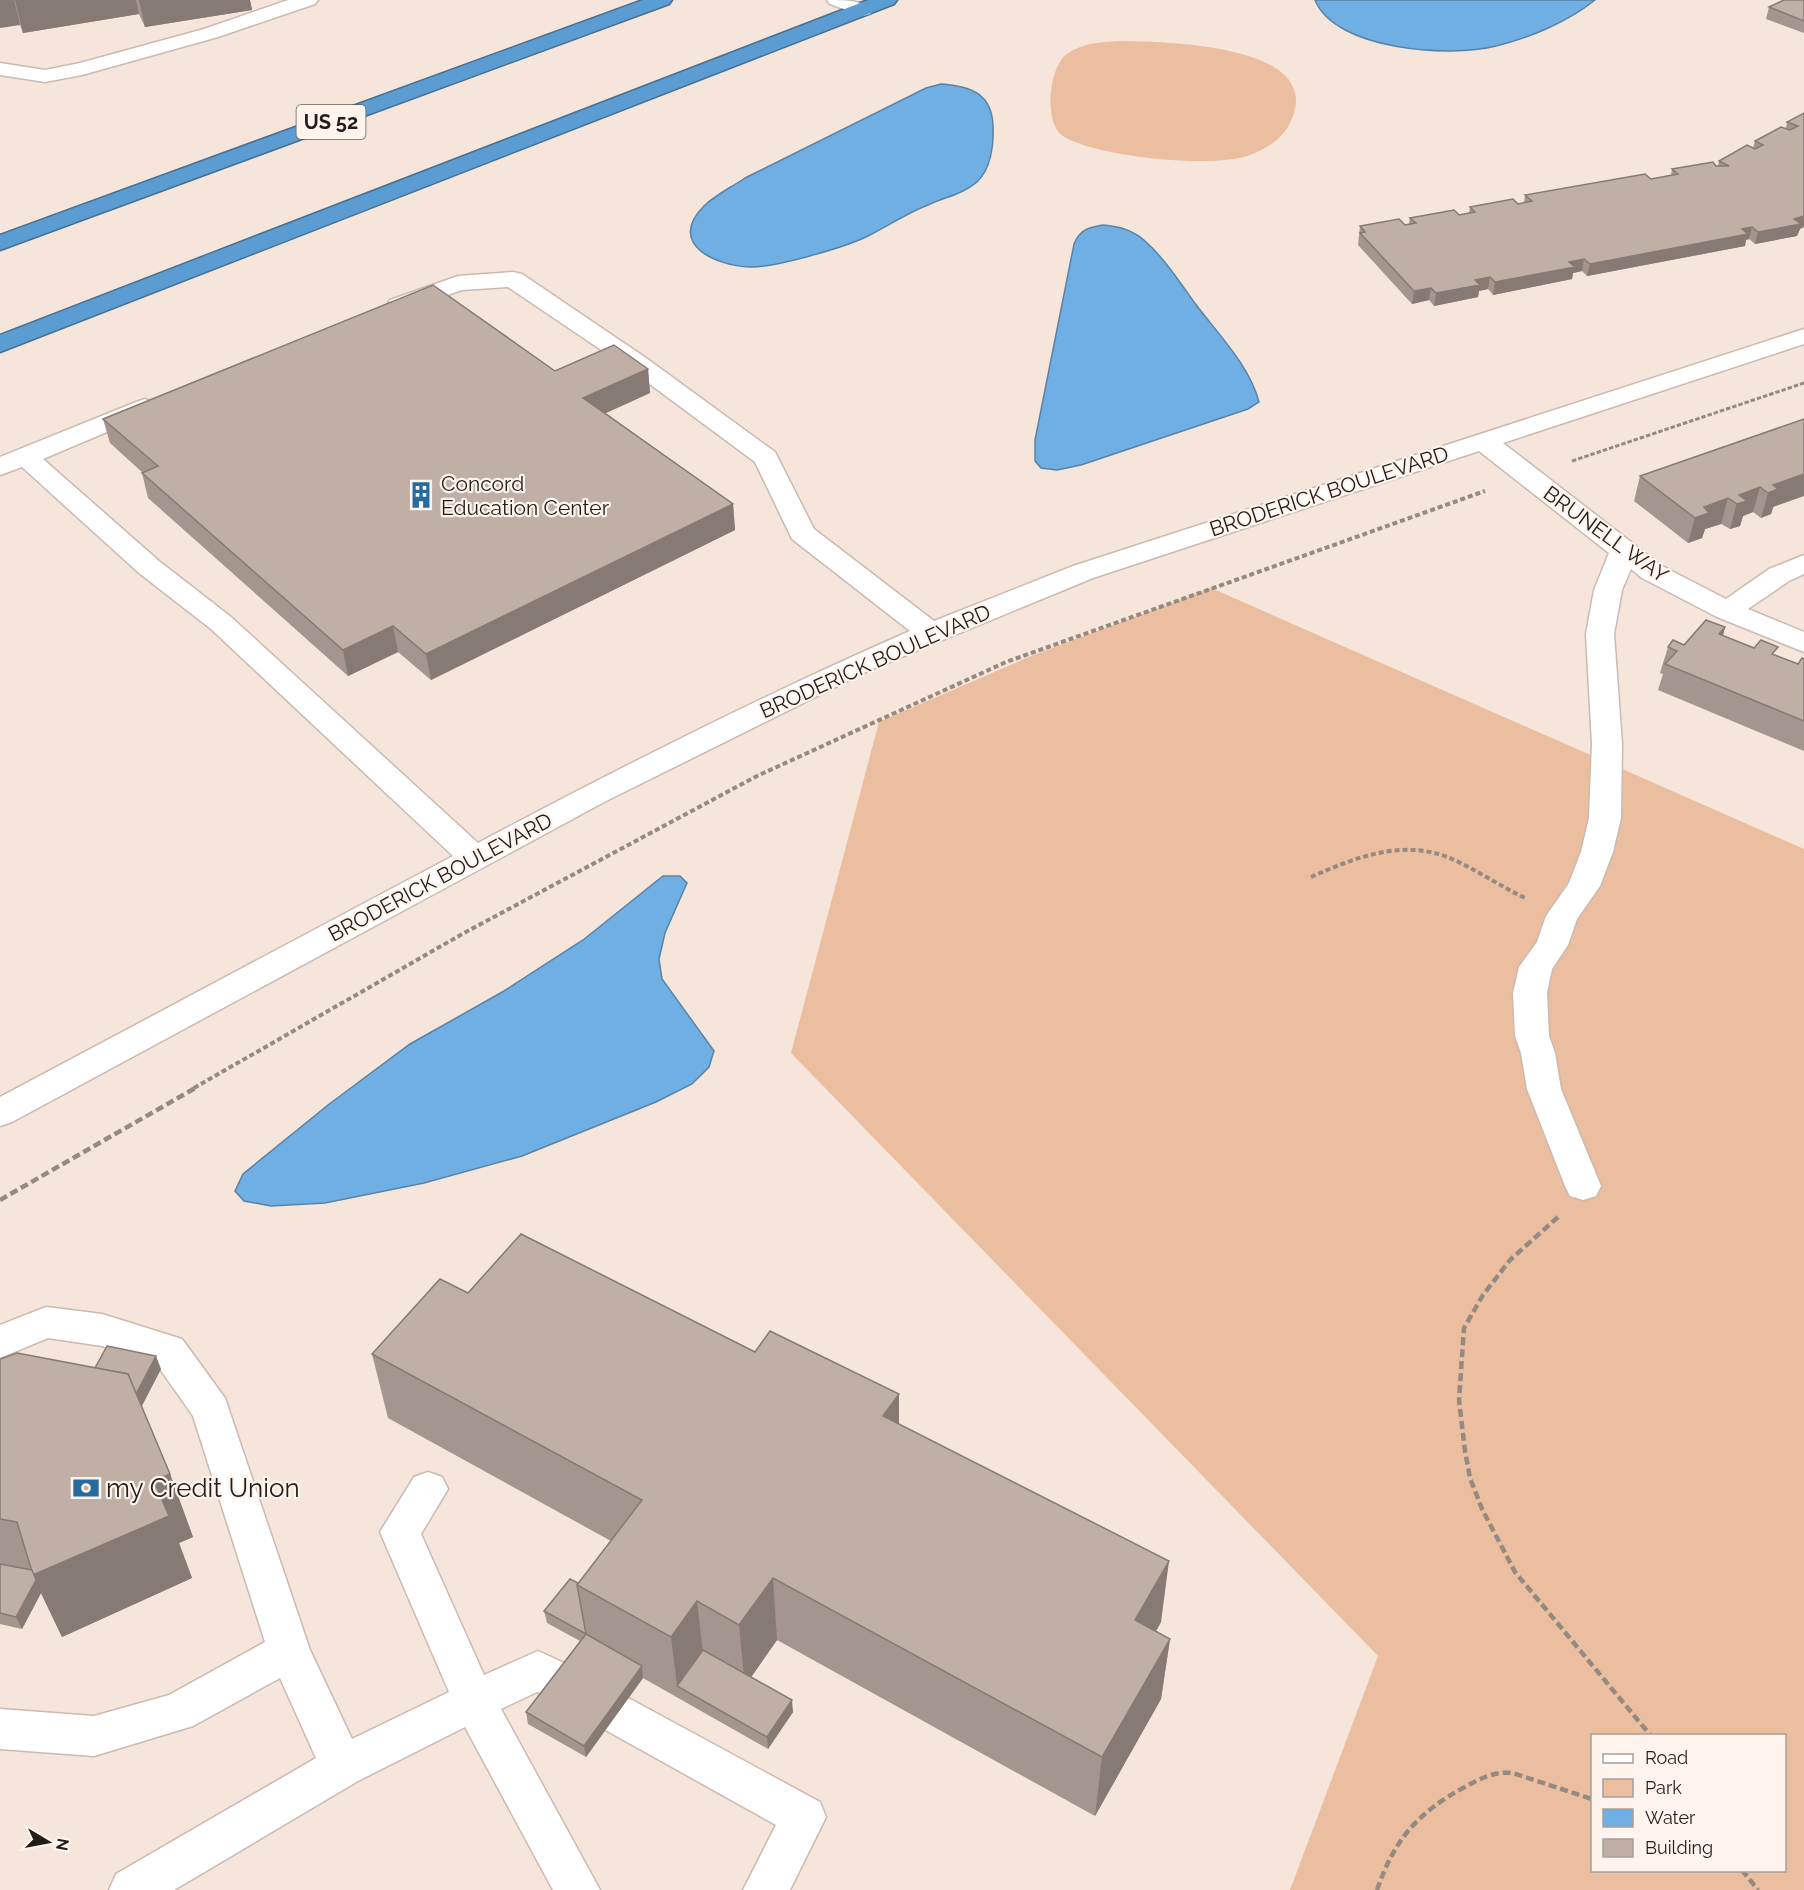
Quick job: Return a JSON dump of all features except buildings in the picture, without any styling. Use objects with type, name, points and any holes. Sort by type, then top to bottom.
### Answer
[{"type":"highway","name":"US 52","points":[[0,243],[662,0]]},
{"type":"highway","points":[[0,344],[887,0]]},
{"type":"street","points":[[0,69],[45,76],[82,69],[211,33],[308,0]]},
{"type":"street","points":[[837,0],[863,10]]},
{"type":"street","points":[[380,312],[458,283],[513,279],[637,363],[766,458],[802,533],[932,633]]},
{"type":"street","name":"BRODERICK BOULEVARD","points":[[0,1113],[595,794],[860,664],[1094,569],[1804,336]]},
{"type":"street","points":[[164,399],[13,462],[221,622],[475,859]]},
{"type":"street","name":"BRUNELL WAY","points":[[1483,441],[1652,572],[1727,611],[1804,643]]},
{"type":"street","points":[[1583,1186],[1544,1089],[1538,1053],[1532,1036],[1530,993],[1536,967],[1552,945],[1562,916],[1584,886],[1597,852],[1605,818],[1607,744],[1600,633],[1608,590],[1624,551]]},
{"type":"street","points":[[1727,611],[1779,575],[1804,563]]},
{"type":"street","points":[[0,1342],[46,1322],[102,1330],[168,1350],[211,1410],[289,1651],[342,1766]]},
{"type":"street","points":[[428,1489],[400,1532],[474,1701],[577,1890]]},
{"type":"street","points":[[0,1728],[94,1736],[178,1712],[289,1651]]},
{"type":"street","points":[[132,1890],[342,1766],[474,1701],[538,1670],[560,1682]]},
{"type":"street","points":[[617,1713],[804,1817],[766,1890]]},
{"type":"path","points":[[0,1200],[464,933],[757,776],[1006,662],[1292,558],[1804,383]]},
{"type":"path","points":[[1311,877],[1350,859],[1370,854],[1396,849],[1422,851],[1450,858],[1562,916]]},
{"type":"path","points":[[1583,1186],[1552,1224],[1510,1260],[1483,1295],[1464,1328],[1459,1400],[1465,1451],[1470,1478],[1482,1509],[1515,1572],[1649,1734]]},
{"type":"path","points":[[1377,1890],[1381,1877],[1409,1827],[1426,1809],[1484,1777],[1505,1772],[1591,1798]]},
{"type":"path","points":[[1744,1872],[1758,1890]]},
{"type":"green space","points":[[1119,41],[1203,46],[1237,53],[1266,63],[1287,77],[1296,98],[1289,125],[1277,140],[1256,153],[1233,159],[1210,161],[1155,159],[1127,155],[1101,150],[1063,136],[1057,130],[1051,108],[1053,82],[1061,60],[1073,50],[1085,45]]},
{"type":"green space","points":[[1211,588],[1804,849],[1804,1890],[1290,1890],[1378,1656],[791,1053],[879,722],[1031,656]]},
{"type":"water","points":[[1315,0],[1595,0],[1561,22],[1522,39],[1476,50],[1451,51],[1424,50],[1369,40],[1345,30],[1327,17]]},
{"type":"water","points":[[941,84],[970,89],[978,93],[989,106],[992,115],[991,156],[982,177],[972,186],[913,212],[858,241],[775,264],[737,266],[710,257],[693,242],[690,231],[694,219],[713,198],[745,178],[926,88]]},
{"type":"water","points":[[1103,225],[1130,231],[1145,241],[1159,255],[1240,362],[1259,402],[1248,409],[1081,465],[1057,470],[1041,468],[1035,461],[1035,440],[1074,244],[1085,230]]},
{"type":"water","points":[[663,876],[680,876],[687,883],[665,933],[659,959],[662,979],[714,1051],[709,1067],[692,1084],[656,1102],[522,1156],[424,1183],[325,1203],[271,1206],[244,1201],[235,1191],[243,1174],[328,1105],[410,1044],[504,991],[583,940]]},
{"type":"place","name":"Concord Education Center","points":[[421,495]]},
{"type":"place","name":"my Credit Union","points":[[86,1488]]}]
